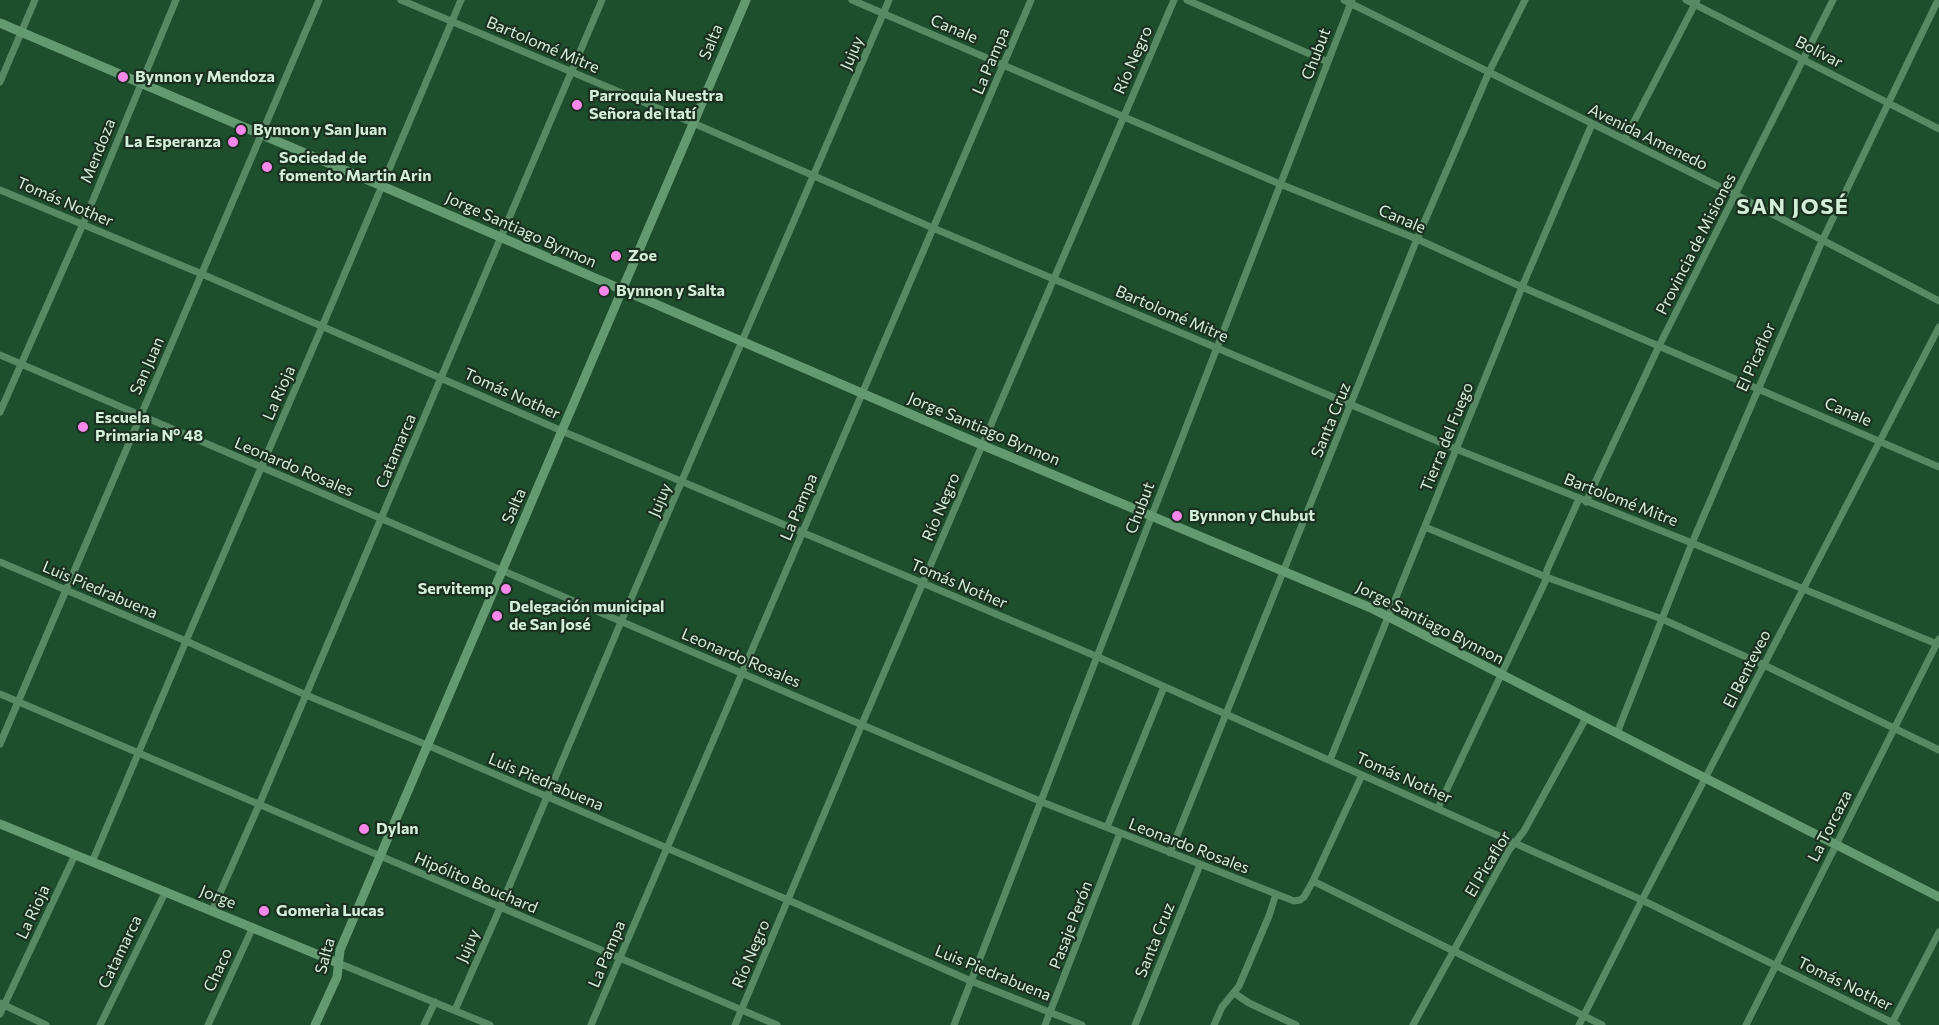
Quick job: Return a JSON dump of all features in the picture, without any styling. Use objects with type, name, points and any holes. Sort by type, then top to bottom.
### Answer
[{"type":"street","points":[[0,81],[35,0]]},
{"type":"street","name":"Mendoza","points":[[0,412],[176,0]]},
{"type":"street","name":"San Juan","points":[[0,744],[319,0]]},
{"type":"street","name":"Bartolomé Mitre","points":[[401,0],[1456,449],[1938,642]]},
{"type":"street","name":"La Rioja","points":[[92,862],[461,0]]},
{"type":"street","name":"Catamarca","points":[[212,911],[382,519],[602,0]]},
{"type":"street","name":"Salta","points":[[315,1025],[337,977],[340,951],[746,0]]},
{"type":"street","name":"Canale","points":[[852,0],[1280,184],[1417,239],[1522,287],[1939,467]]},
{"type":"street","name":"Jujuy","points":[[455,1010],[889,0]]},
{"type":"street","name":"La Pampa","points":[[591,1025],[1031,0]]},
{"type":"street","name":"Río Negro","points":[[735,1025],[1174,0]]},
{"type":"street","points":[[1187,0],[1328,62]]},
{"type":"street","name":"Santa Cruz","points":[[1170,854],[1417,239],[1489,72],[1525,0]]},
{"type":"street","name":"Bolívar","points":[[1686,0],[1695,2],[1939,129]]},
{"type":"street","name":"Provincia de Misiones","points":[[1438,808],[1545,582],[1547,570],[1833,0]]},
{"type":"street","name":"El Picaflor","points":[[1617,733],[1692,543],[1757,389],[1822,241],[1938,0]]},
{"type":"street","name":"Chubut","points":[[954,1025],[1328,62],[1349,1]]},
{"type":"street","name":"Avenida Amenedo","points":[[1349,1],[1736,195],[1939,301]]},
{"type":"street","points":[[1625,140],[1695,2]]},
{"type":"street","name":"Jorge Santiago Bynnon","points":[[0,23],[982,445],[1389,616],[1939,897]]},
{"type":"street","name":"Tierra del Fuego","points":[[1330,760],[1522,287],[1592,124]]},
{"type":"street","name":"Tomás Nother","points":[[0,190],[202,274],[562,431],[1098,657],[1642,900],[1894,1024]]},
{"type":"street","name":"El Benteveo","points":[[1579,1025],[1939,327]]},
{"type":"street","name":"Leonardo Rosales","points":[[0,355],[1042,801],[1170,854],[1276,894]]},
{"type":"street","points":[[1425,527],[1546,577],[1662,619],[1764,665],[1939,750]]},
{"type":"street","name":"Luis Piedrabuena","points":[[0,562],[788,900],[971,981],[1082,1025]]},
{"type":"street","name":"La Torcaza","points":[[1746,1025],[1938,642]]},
{"type":"street","points":[[1107,827],[1164,687]]},
{"type":"street","name":"Hipólito Bouchard","points":[[0,694],[777,1025]]},
{"type":"street","name":"El Picaflor","points":[[1413,1025],[1509,850],[1524,831],[1586,718]]},
{"type":"street","points":[[1214,1025],[1222,1007],[1239,986],[1276,894],[1294,901],[1300,900],[1312,881],[1362,775]]},
{"type":"street","name":"Jorge","points":[[0,824],[490,1025]]},
{"type":"street","name":"Pasaje Perón","points":[[1045,1025],[1120,833]]},
{"type":"street","name":"La Rioja","points":[[0,1014],[2,1004],[75,855]]},
{"type":"street","name":"Santa Cruz","points":[[1135,1025],[1200,865]]},
{"type":"street","points":[[1312,881],[1602,1025]]},
{"type":"street","name":"Catamarca","points":[[100,1025],[165,891]]},
{"type":"street","name":"Chaco","points":[[208,1025],[253,927]]},
{"type":"street","points":[[1894,1024],[1939,932]]},
{"type":"street","points":[[1234,993],[1249,1003],[1296,1025]]},
{"type":"street","points":[[424,1025],[435,1002]]},
{"type":"street","points":[[2,1004],[46,1025]]},
{"type":"place","name":"Bynnon y Mendoza","points":[[123,77]]},
{"type":"place","name":"Parroquia Nuestra Señora de Itatí","points":[[577,105]]},
{"type":"place","name":"Bynnon y San Juan","points":[[241,130]]},
{"type":"place","name":"La Esperanza","points":[[233,142]]},
{"type":"place","name":"Sociedad de fomento Martin Arin","points":[[267,167]]},
{"type":"place","name":"Zoe","points":[[616,256]]},
{"type":"place","name":"Bynnon y Salta","points":[[604,291]]},
{"type":"place","name":"Escuela Primaria Nº 48","points":[[83,427]]},
{"type":"place","name":"Bynnon y Chubut","points":[[1177,516]]},
{"type":"place","name":"Servitemp","points":[[506,589]]},
{"type":"place","name":"Delegación municipal de San José","points":[[497,616]]},
{"type":"place","name":"Dylan","points":[[364,829]]},
{"type":"place","name":"Gomerìa Lucas","points":[[264,911]]},
{"type":"district","name":"SAN JOSÉ","points":[[1793,207]]}]
